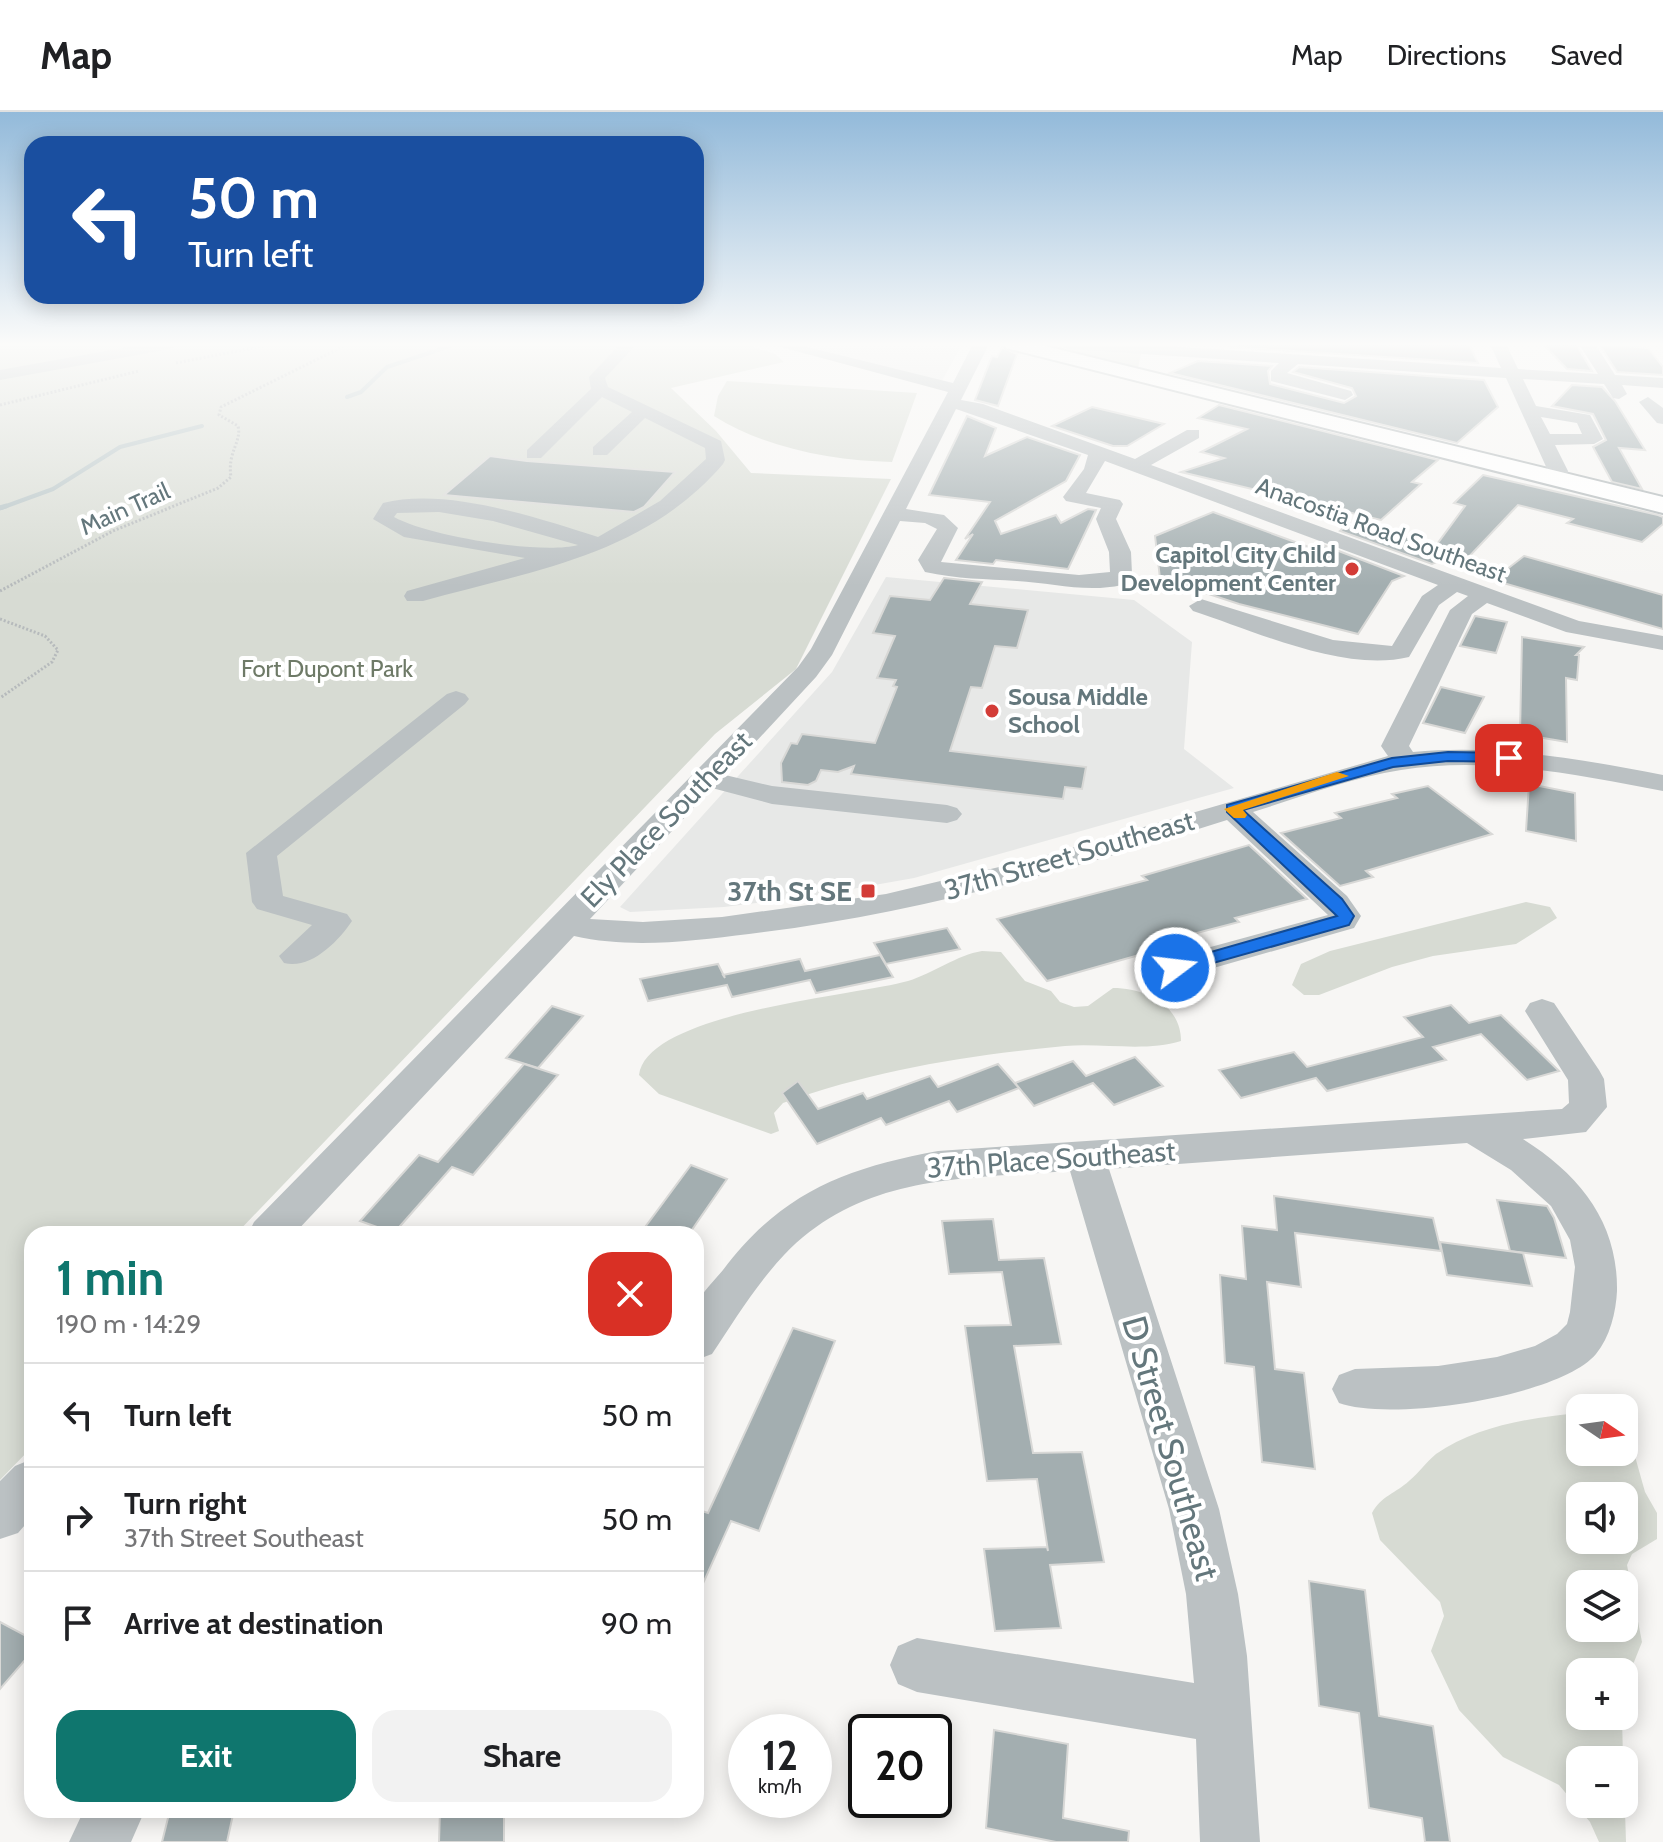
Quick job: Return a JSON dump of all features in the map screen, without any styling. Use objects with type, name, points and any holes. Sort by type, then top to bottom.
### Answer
[{"type":"main road","points":[[1339,425],[1663,504]]},
{"type":"street","points":[[534,454],[564,425]]},
{"type":"street","points":[[600,451],[628,425]]},
{"type":"street","points":[[415,596],[562,555],[616,536],[690,490],[716,460],[714,445],[672,425]]},
{"type":"street","name":"Ely Place Southeast","points":[[277,1226],[705,778],[823,650],[939,425]]},
{"type":"street","name":"Anacostia Road Southeast","points":[[1021,425],[1098,454],[1132,475],[1246,508],[1574,627],[1663,643]]},
{"type":"street","points":[[1536,425],[1558,478]]},
{"type":"street","points":[[1543,440],[1594,439],[1587,425]]},
{"type":"street","points":[[893,514],[942,521],[948,528],[929,560],[933,567],[980,575],[1016,574],[1079,582],[1114,580],[1121,574],[1122,560],[1106,519],[1113,504],[1132,475],[1193,434]]},
{"type":"street","points":[[1098,454],[1093,469],[1073,497],[1113,504]]},
{"type":"street","points":[[1246,508],[1274,496]]},
{"type":"street","points":[[562,555],[411,532],[383,519],[390,507],[412,504],[510,519],[595,543]]},
{"type":"street","points":[[592,520],[597,530],[616,536]]},
{"type":"street","points":[[876,547],[934,551]]},
{"type":"street","points":[[1201,606],[1353,651],[1390,655],[1400,652],[1430,601],[1453,584]]},
{"type":"street","points":[[1405,760],[1395,746],[1462,610],[1484,595]]},
{"type":"street","points":[[296,956],[336,921],[268,902],[261,853],[456,699]]},
{"type":"street","name":"37th Street Southeast","points":[[565,924],[610,932],[656,931],[828,914],[968,886],[1405,760],[1509,758],[1663,783]]},
{"type":"street","points":[[705,778],[772,795],[947,814]]},
{"type":"street","points":[[1175,968],[1343,921],[1345,916],[1336,903],[1232,809]]},
{"type":"street","name":"37th Place Southeast","points":[[704,1330],[759,1251],[792,1221],[829,1197],[871,1180],[915,1169],[1572,1122],[1588,1107],[1586,1079],[1542,1011]]},
{"type":"street","points":[[1355,1389],[1442,1388],[1540,1365],[1576,1346],[1592,1321],[1598,1276],[1592,1243],[1570,1198],[1531,1160],[1475,1130]]},
{"type":"street","name":"D Street Southeast","points":[[1085,1156],[1194,1509],[1212,1594],[1230,1842]]},
{"type":"street","points":[[917,1665],[1223,1716]]},
{"type":"street","points":[[99,1842],[112,1818]]},
{"type":"path","name":"Main Trail","points":[[0,591],[113,531],[218,488],[231,477],[228,459],[240,434],[236,425]]},
{"type":"path","points":[[0,619],[45,636],[58,650],[52,662],[0,698]]},
{"type":"shaded area","name":"Sousa Middle School","points":[[886,577],[1134,600],[1192,642],[1184,749],[1234,788],[914,878],[724,907],[630,912],[620,907],[832,672]]},
{"type":"green space","name":"Fort Dupont Park","points":[[0,425],[709,425],[751,473],[891,479],[796,669],[715,734],[244,1226],[24,1226],[24,1455],[0,1480]]},
{"type":"green space","points":[[730,425],[906,425],[892,462],[846,459],[800,451]]},
{"type":"green space","points":[[1526,902],[1550,907],[1557,918],[1516,944],[1433,956],[1392,967],[1319,995],[1304,995],[1292,985],[1301,964],[1330,951]]},
{"type":"green space","points":[[982,951],[1001,952],[1025,981],[1051,991],[1060,1002],[1074,1007],[1088,1006],[1113,988],[1148,995],[1168,1008],[1175,1017],[1181,1041],[1153,1046],[1065,1046],[958,1059],[887,1073],[783,1103],[774,1113],[779,1131],[771,1134],[659,1094],[639,1075],[651,1053],[677,1036],[714,1022],[757,1010],[908,981]]},
{"type":"green space","points":[[1566,1415],[1566,1466],[1638,1466],[1645,1492],[1657,1513],[1657,1539],[1638,1550],[1638,1482],[1566,1482],[1566,1554],[1632,1554],[1628,1570],[1566,1570],[1566,1642],[1638,1642],[1638,1621],[1642,1642],[1636,1658],[1566,1658],[1566,1730],[1622,1730],[1623,1746],[1566,1746],[1566,1793],[1559,1785],[1503,1757],[1459,1710],[1431,1651],[1444,1616],[1440,1602],[1380,1540],[1372,1513],[1436,1454],[1452,1444],[1524,1420]]},
{"type":"green space","points":[[1587,1818],[1625,1818],[1626,1842],[1599,1842]]},
{"type":"building","points":[[963,425],[988,425],[996,428],[985,456],[1027,437],[1080,455],[1066,481],[995,521],[1001,534],[1056,515],[1061,523],[1088,509],[1096,510],[1068,569],[996,560],[993,564],[956,560],[973,534],[965,539],[990,502],[929,495]]},
{"type":"building","points":[[1163,425],[1127,446],[1113,446],[1052,426]]},
{"type":"building","points":[[1228,425],[1298,425],[1438,460],[1412,482],[1421,484],[1381,520],[1181,472],[1224,458],[1201,452],[1247,429]]},
{"type":"building","points":[[1382,425],[1478,425],[1457,443]]},
{"type":"building","points":[[1598,425],[1630,425],[1645,450],[1619,448],[1642,489],[1612,482],[1593,447],[1606,440]]},
{"type":"building","points":[[490,456],[675,472],[644,507],[634,512],[444,495]]},
{"type":"building","points":[[1483,475],[1658,515],[1663,517],[1663,524],[1642,542],[1567,523],[1573,519],[1518,505],[1463,563],[1444,559],[1432,564],[1340,531],[1349,523],[1437,544],[1465,506],[1454,503]]},
{"type":"building","points":[[1213,512],[1317,550],[1323,545],[1404,576],[1392,581],[1358,634],[1239,604],[1160,578],[1155,536]]},
{"type":"building","points":[[1524,556],[1663,595],[1663,629],[1493,580]]},
{"type":"building","points":[[944,578],[982,582],[970,604],[1028,610],[1017,648],[995,646],[982,688],[971,687],[950,751],[1086,767],[1082,789],[1065,787],[1063,799],[851,774],[854,766],[838,772],[821,770],[816,781],[808,785],[782,782],[781,763],[791,743],[797,744],[802,734],[875,743],[897,687],[893,686],[896,680],[877,678],[895,636],[873,633],[890,596],[930,600]]},
{"type":"building","points":[[1475,616],[1507,622],[1496,653],[1460,646]]},
{"type":"building","points":[[1522,637],[1584,647],[1576,655],[1579,655],[1577,680],[1566,678],[1567,742],[1520,734]]},
{"type":"building","points":[[1441,687],[1484,697],[1465,733],[1423,723]]},
{"type":"building","points":[[1529,784],[1575,793],[1576,841],[1526,831]]},
{"type":"building","points":[[1428,786],[1492,834],[1366,871],[1373,877],[1340,886],[1281,833],[1341,818],[1335,813],[1397,798],[1392,794]]},
{"type":"building","points":[[1249,845],[1307,899],[1235,918],[1239,922],[1166,941],[1171,946],[1047,981],[997,919],[1147,880],[1142,876]]},
{"type":"building","points":[[947,928],[960,949],[886,964],[874,943]]},
{"type":"building","points":[[880,955],[893,977],[816,993],[810,980],[732,997],[727,985],[648,1001],[640,979],[718,964],[723,975],[800,959],[805,971]]},
{"type":"building","points":[[1451,1005],[1469,1023],[1501,1015],[1559,1071],[1527,1080],[1481,1034],[1433,1047],[1446,1060],[1327,1091],[1316,1078],[1241,1098],[1219,1070],[1294,1052],[1307,1067],[1423,1037],[1404,1017]]},
{"type":"building","points":[[552,1006],[583,1016],[538,1068],[506,1058]]},
{"type":"building","points":[[1135,1057],[1163,1086],[1114,1105],[1093,1083],[1034,1106],[1015,1083],[1073,1061],[1086,1076]]},
{"type":"building","points":[[524,1064],[558,1075],[473,1175],[452,1167],[400,1226],[374,1226],[360,1221],[419,1155],[438,1162]]},
{"type":"building","points":[[998,1064],[1019,1088],[957,1112],[949,1101],[886,1125],[881,1118],[817,1144],[782,1093],[798,1081],[818,1109],[863,1093],[867,1099],[930,1076],[938,1087]]},
{"type":"building","points":[[691,1165],[727,1179],[695,1226],[646,1226]]},
{"type":"building","points":[[1274,1196],[1433,1218],[1441,1251],[1295,1233],[1301,1287],[1267,1282],[1275,1369],[1304,1373],[1315,1469],[1262,1462],[1254,1367],[1225,1363],[1220,1275],[1246,1279],[1242,1226],[1277,1230]]},
{"type":"building","points":[[1497,1200],[1547,1206],[1554,1218],[1566,1258],[1510,1251]]},
{"type":"building","points":[[993,1219],[999,1260],[1044,1258],[1061,1344],[1014,1346],[1033,1453],[1082,1452],[1104,1562],[1050,1565],[1061,1628],[995,1631],[984,1549],[1047,1547],[1048,1551],[1037,1479],[987,1481],[965,1326],[1011,1325],[1002,1272],[949,1274],[942,1221]]},
{"type":"building","points":[[1440,1242],[1523,1253],[1532,1286],[1447,1275]]},
{"type":"building","points":[[793,1328],[835,1341],[759,1531],[731,1521],[704,1581],[704,1512],[708,1513]]},
{"type":"building","points":[[1309,1581],[1365,1590],[1379,1716],[1433,1726],[1450,1842],[1425,1842],[1422,1818],[1369,1808],[1359,1713],[1319,1706]]},
{"type":"building","points":[[0,1622],[24,1635],[24,1661],[0,1689]]},
{"type":"building","points":[[994,1730],[1068,1744],[1063,1818],[1129,1831],[1128,1842],[1056,1842],[986,1828]]},
{"type":"building","points":[[168,1818],[232,1818],[227,1842],[162,1842]]},
{"type":"building","points":[[440,1818],[504,1818],[504,1842],[439,1842]]},
{"type":"waterway","points":[[1,508],[53,489],[120,447],[202,426]]},
{"type":"waterway","points":[[0,508],[6,506]]},
{"type":"slow traffic","points":[[1240,815],[1232,809],[1342,776]]},
{"type":"place","name":"Capitol City Child Development Center","points":[[1352,569]]},
{"type":"place","name":"Sousa Middle School","points":[[992,711]]},
{"type":"place","name":"37th St SE","points":[[868,891]]},
{"type":"route","points":[[1175,968],[1343,921],[1345,916],[1336,903],[1232,809],[1392,763],[1448,757],[1509,758]]}]
